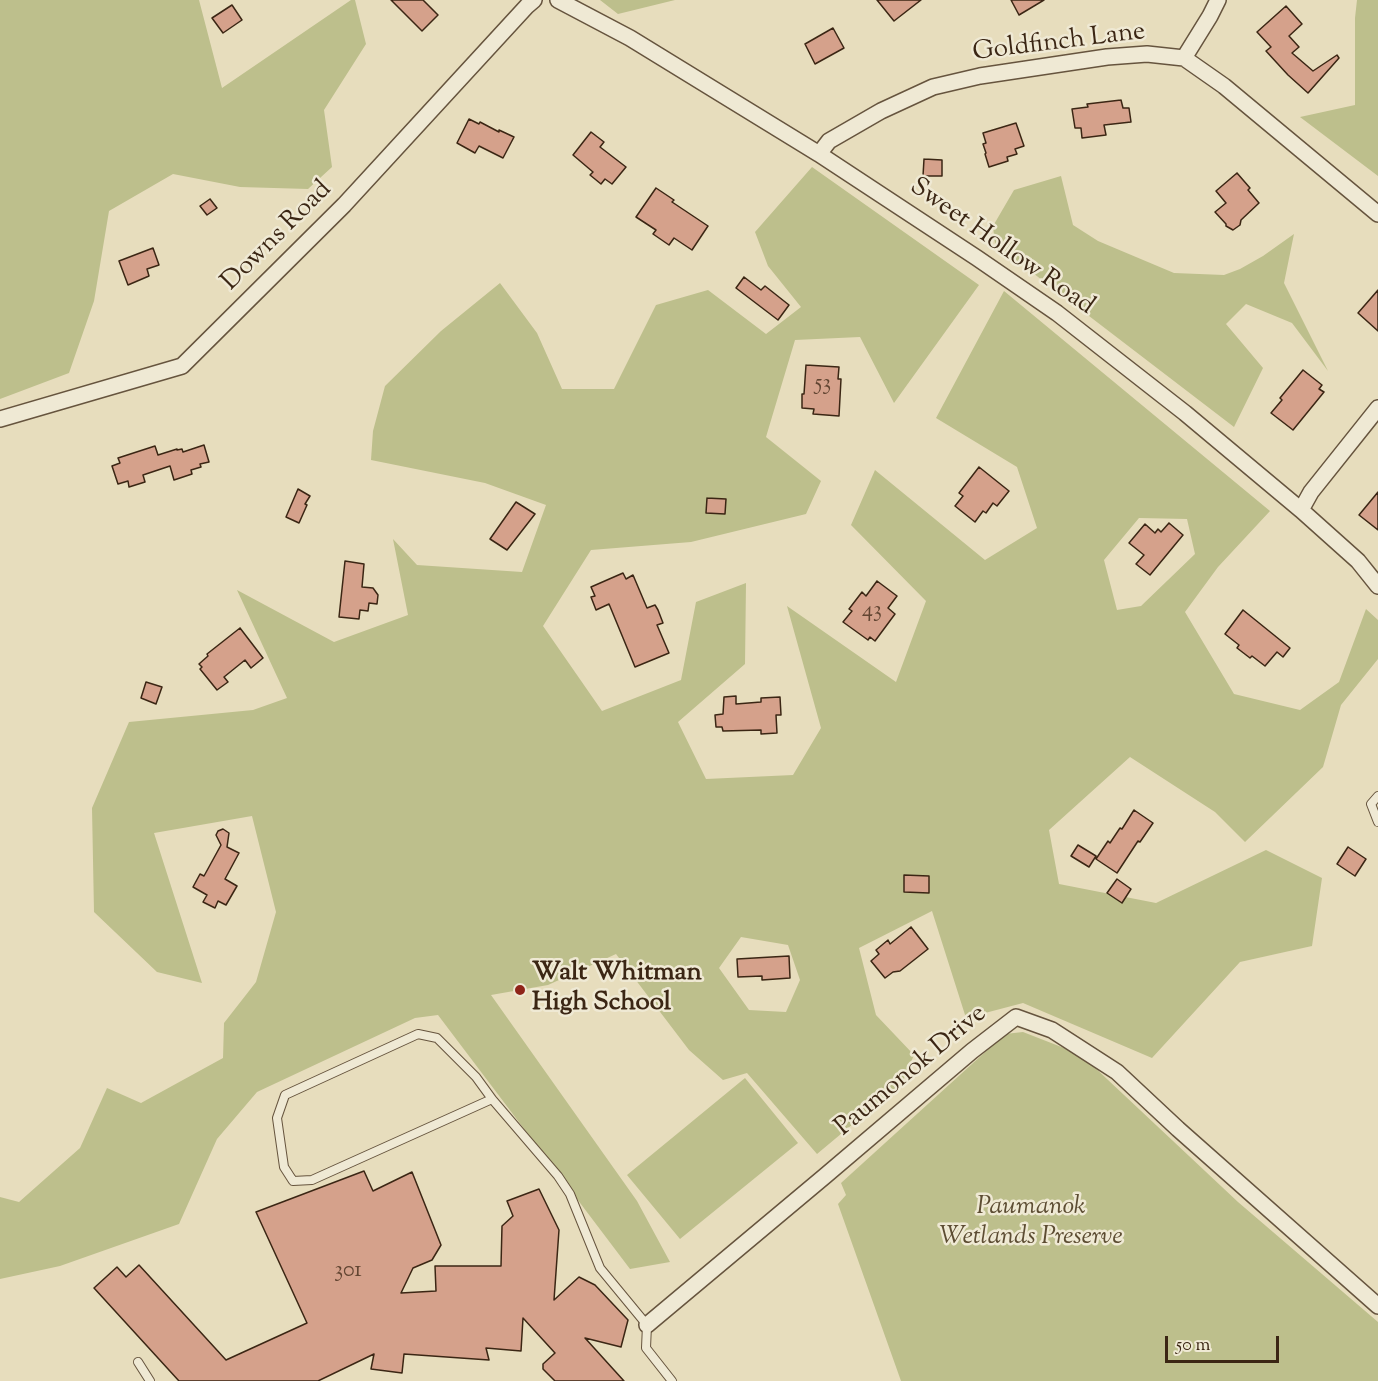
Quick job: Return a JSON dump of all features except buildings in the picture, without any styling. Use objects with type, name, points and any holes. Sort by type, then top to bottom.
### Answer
[{"type":"street","name":"Downs Road","points":[[0,419],[182,366],[344,205],[534,0]]},
{"type":"street","name":"Sweet Hollow Road","points":[[558,0],[630,38],[819,154],[1057,313],[1185,413],[1300,510],[1358,561],[1378,586]]},
{"type":"street","points":[[1184,58],[1218,0]]},
{"type":"street","name":"Goldfinch Lane","points":[[819,154],[830,141],[881,111],[933,87],[980,76],[1107,57],[1147,54],[1184,58],[1224,86],[1378,214]]},
{"type":"street","points":[[1300,510],[1311,492],[1378,408]]},
{"type":"street","name":"Paumonok Drive","points":[[647,1324],[972,1051],[1016,1017],[1052,1030],[1117,1072],[1378,1306]]},
{"type":"lane","points":[[1378,796],[1371,804],[1378,822]]},
{"type":"lane","points":[[492,1099],[312,1179],[293,1182],[284,1167],[277,1118],[285,1095],[418,1034],[437,1038],[476,1077],[558,1176],[570,1194],[600,1268],[647,1324],[646,1348],[672,1381]]},
{"type":"lane","points":[[138,1362],[150,1381]]},
{"type":"green space","points":[[0,0],[199,0],[222,88],[351,0],[355,0],[366,44],[324,110],[332,167],[308,189],[240,187],[173,174],[109,211],[94,301],[69,373],[0,399]]},
{"type":"green space","points":[[600,0],[675,0],[618,14]]},
{"type":"green space","points":[[1357,0],[1378,0],[1378,176],[1300,117],[1355,105]]},
{"type":"green space","points":[[812,167],[979,285],[894,403],[860,337],[795,340],[766,437],[821,481],[806,514],[691,542],[591,550],[543,626],[602,711],[681,680],[696,602],[746,583],[745,664],[678,722],[706,779],[793,775],[821,728],[787,606],[896,682],[926,601],[851,525],[875,470],[985,560],[1037,528],[1017,467],[936,418],[1004,291],[1270,511],[1218,567],[1185,612],[1234,694],[1300,710],[1339,682],[1366,609],[1378,620],[1378,659],[1341,705],[1323,767],[1245,842],[1215,812],[1130,757],[1049,830],[1059,884],[1156,903],[1266,850],[1322,878],[1312,946],[1240,962],[1152,1058],[1023,1003],[966,1018],[932,911],[859,948],[876,1015],[914,1055],[902,1083],[817,1154],[747,1073],[723,1080],[689,1050],[616,954],[548,985],[491,995],[637,1201],[670,1262],[630,1269],[438,1015],[415,1018],[257,1092],[217,1139],[179,1224],[60,1266],[0,1279],[0,1197],[19,1202],[80,1148],[107,1088],[141,1103],[223,1058],[224,1023],[256,982],[276,912],[252,816],[154,833],[202,983],[157,972],[94,912],[92,808],[129,722],[253,710],[287,698],[237,590],[334,642],[408,615],[393,539],[417,565],[522,572],[546,505],[485,483],[371,460],[373,431],[385,386],[441,331],[500,283],[537,333],[562,389],[614,389],[656,305],[708,290],[766,334],[801,307],[768,266],[755,232]],"holes":[[[1139,518],[1187,519],[1195,554],[1141,606],[1117,610],[1104,560]],[[741,937],[788,945],[800,980],[786,1012],[749,1010],[719,968]]]},
{"type":"green space","points":[[1061,176],[1073,225],[1098,241],[1174,273],[1224,275],[1263,256],[1294,234],[1284,283],[1328,371],[1292,323],[1246,304],[1226,324],[1263,368],[1234,427],[995,244],[993,226],[1014,190]]},
{"type":"green space","name":"Paumanok Wetlands Preserve","points":[[1023,1032],[1064,1048],[1091,1064],[1238,1202],[1378,1322],[1378,1381],[901,1381],[838,1204],[846,1195],[841,1183],[1005,1034]]},
{"type":"green space","points":[[745,1078],[798,1143],[680,1239],[627,1175]]},
{"type":"place","name":"Walt Whitman High School","points":[[520,990]]}]
